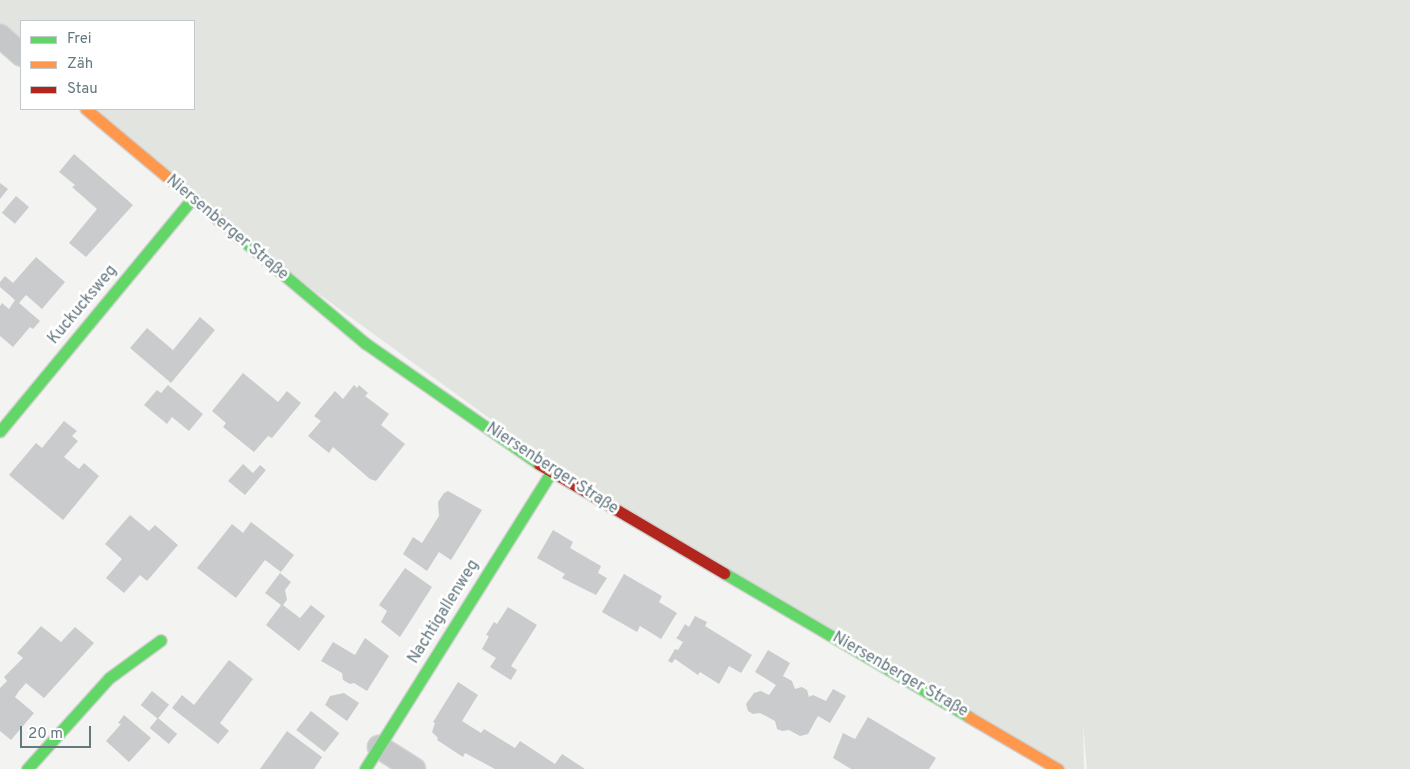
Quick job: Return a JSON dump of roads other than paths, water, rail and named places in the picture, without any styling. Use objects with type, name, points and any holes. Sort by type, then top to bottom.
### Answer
[{"type":"street","points":[[0,36],[20,53]]},
{"type":"street","name":"Niersenberger Straße","points":[[87,110],[365,343],[551,472],[1058,769]]},
{"type":"street","name":"Kuckucksweg","points":[[0,431],[192,199]]},
{"type":"street","name":"Nachtigallenweg","points":[[365,769],[551,472]]},
{"type":"street","points":[[26,769],[109,678],[161,640]]},
{"type":"street","points":[[378,747],[414,769]]}]
